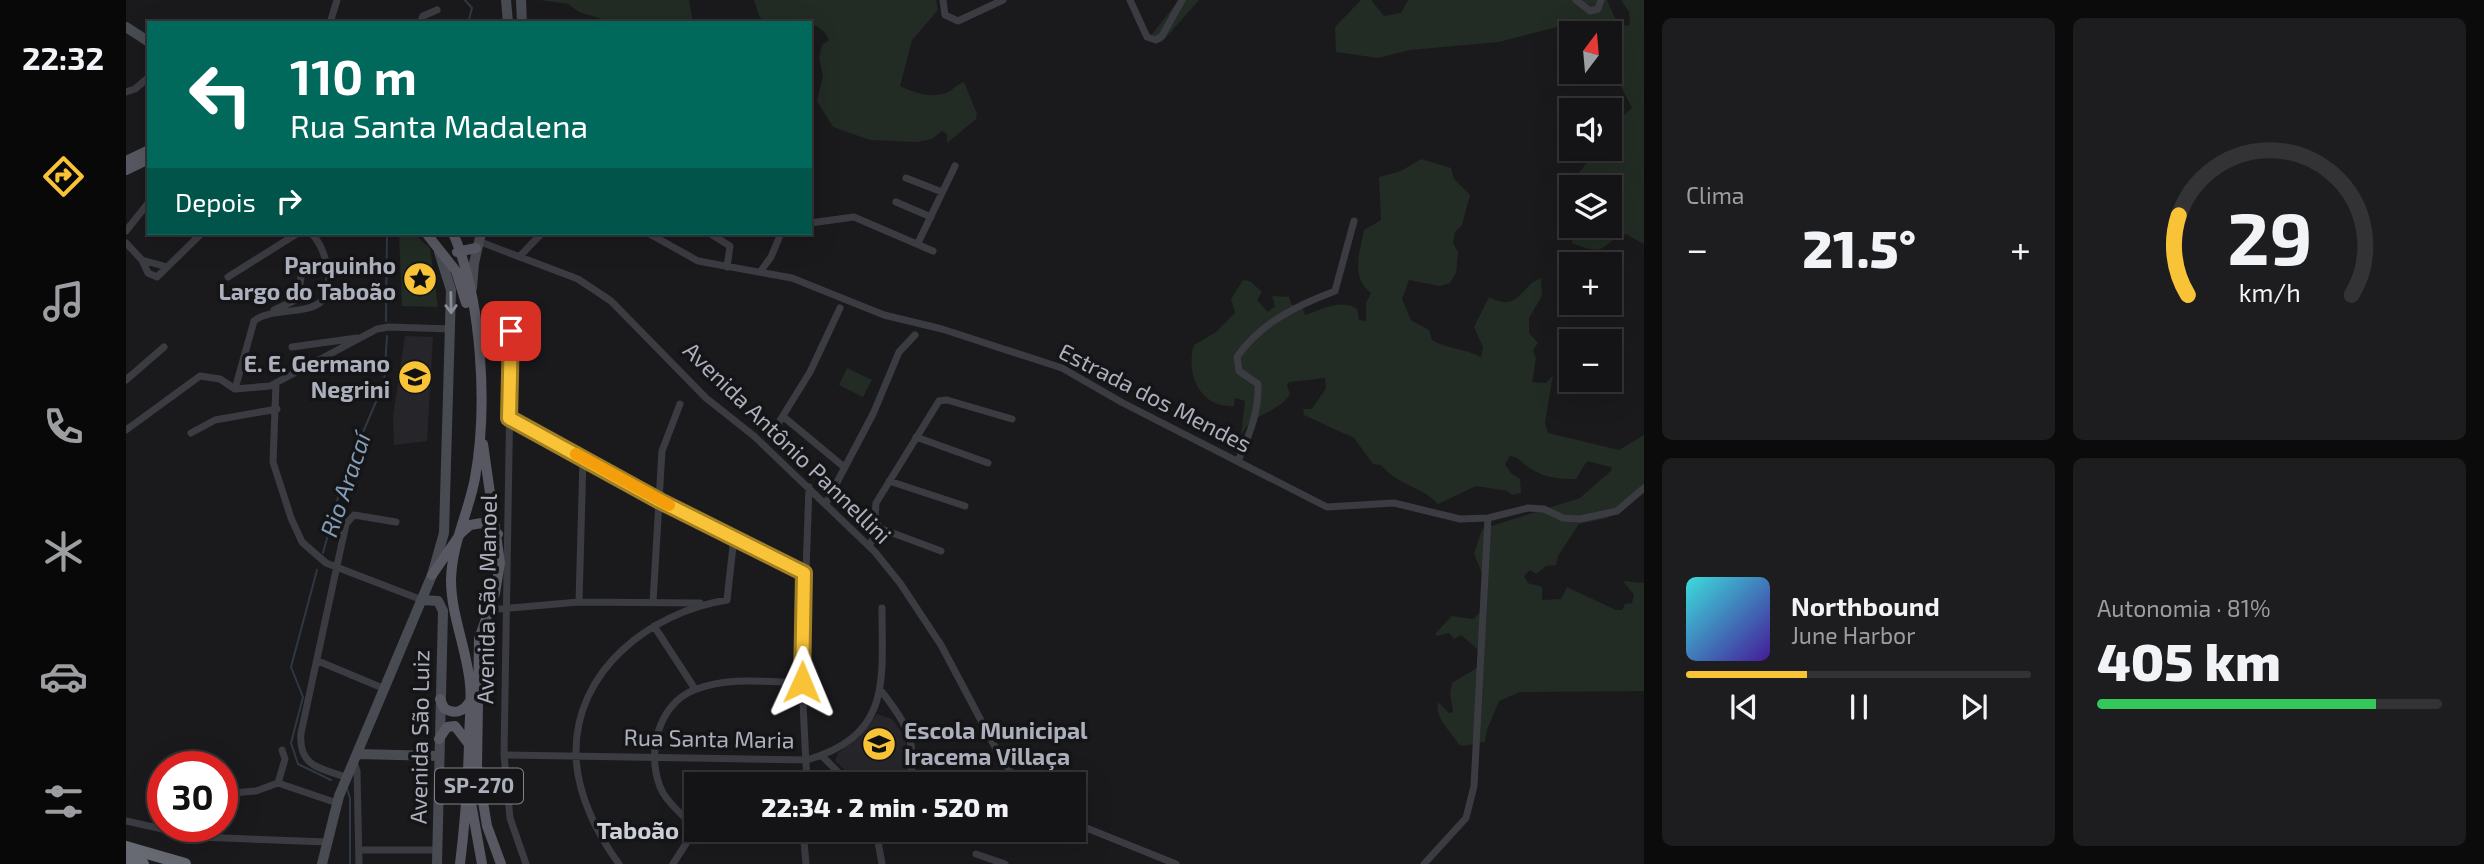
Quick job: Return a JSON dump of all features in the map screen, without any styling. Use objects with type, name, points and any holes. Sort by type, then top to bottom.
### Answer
[{"type":"highway","points":[[126,847],[185,864]]},
{"type":"highway","points":[[126,859],[143,864]]},
{"type":"main road","points":[[506,0],[508,21]]},
{"type":"main road","points":[[521,0],[522,21]]},
{"type":"main road","points":[[126,27],[147,40]]},
{"type":"main road","points":[[126,161],[147,151]]},
{"type":"main road","points":[[126,170],[147,160]]},
{"type":"main road","name":"SP-270","points":[[454,235],[461,252],[471,299],[480,421],[500,563],[498,583],[479,639],[469,743],[469,790],[460,864]]},
{"type":"main road","points":[[431,238],[444,250],[461,252],[479,241]]},
{"type":"main road","points":[[431,238],[460,280],[475,328]]},
{"type":"main road","points":[[322,864],[346,777],[422,600],[444,533],[447,510],[451,290],[441,257],[431,238]]},
{"type":"main road","points":[[471,299],[479,241]]},
{"type":"main road","name":"SP-270","points":[[480,421],[475,479],[455,540],[452,594],[467,655],[474,703],[479,785],[487,826],[501,864]]},
{"type":"main road","points":[[432,575],[465,528],[476,523],[488,525],[498,534]]},
{"type":"main road","name":"Avenida São Luiz","points":[[422,600],[438,601],[443,611],[437,864]]},
{"type":"main road","points":[[440,699],[444,708],[454,712],[474,703]]},
{"type":"main road","points":[[439,739],[447,727],[456,726],[469,743]]},
{"type":"main road","points":[[356,758],[438,756]]},
{"type":"main road","points":[[469,790],[482,864]]},
{"type":"street","points":[[331,21],[337,0]]},
{"type":"street","points":[[943,0],[945,15],[958,21],[1003,0]]},
{"type":"street","points":[[1129,0],[1147,37],[1156,40],[1162,36],[1182,0]]},
{"type":"street","points":[[1576,0],[1590,10],[1598,9],[1601,0]]},
{"type":"street","points":[[421,21],[423,16],[437,10]]},
{"type":"street","points":[[126,92],[135,89],[147,78]]},
{"type":"street","points":[[918,243],[955,166]]},
{"type":"street","points":[[906,178],[942,192]]},
{"type":"street","points":[[896,202],[931,217]]},
{"type":"street","points":[[126,231],[147,204]]},
{"type":"street","points":[[812,223],[854,217],[933,251]]},
{"type":"street","points":[[1238,461],[1256,416],[1259,400],[1258,384],[1239,371],[1237,357],[1245,345],[1293,307],[1335,291],[1354,220]]},
{"type":"street","points":[[126,243],[142,260],[151,276],[164,270],[200,235]]},
{"type":"street","points":[[228,277],[295,235]]},
{"type":"street","points":[[273,310],[304,311],[325,295],[329,275],[324,254],[312,235]]},
{"type":"street","points":[[520,256],[540,235]]},
{"type":"street","name":"Estrada dos Mendes","points":[[652,235],[698,261],[772,274],[816,286],[884,315],[942,328],[1062,368],[1327,507],[1394,503],[1460,519],[1488,518],[1528,508],[1544,509],[1563,518],[1599,516],[1617,511],[1644,488]]},
{"type":"street","points":[[712,235],[730,246],[727,267]]},
{"type":"street","points":[[760,272],[771,257],[780,235]]},
{"type":"street","name":"Avenida Antônio Pannellini","points":[[479,241],[578,279],[611,301],[706,398],[754,436],[826,503],[869,546],[900,583],[934,635],[1011,772]]},
{"type":"street","points":[[771,257],[772,274]]},
{"type":"street","points":[[142,260],[164,270]]},
{"type":"street","points":[[235,389],[250,328],[260,316],[298,299],[300,277]]},
{"type":"street","points":[[771,435],[785,418],[810,372],[839,308]]},
{"type":"street","points":[[126,430],[200,376],[211,376],[235,389],[276,383],[363,337],[390,327],[451,329]]},
{"type":"street","name":"Avenida São Manoel","points":[[511,331],[504,755],[510,818],[526,864]]},
{"type":"street","points":[[826,503],[873,414],[899,352],[915,335]]},
{"type":"street","points":[[292,347],[363,337]]},
{"type":"street","points":[[126,380],[164,347]]},
{"type":"street","points":[[276,383],[273,462],[290,518],[303,542],[319,559],[422,600]]},
{"type":"street","points":[[941,551],[879,528],[875,518],[876,503],[942,400],[1012,419]]},
{"type":"street","points":[[653,601],[662,451],[680,404]]},
{"type":"street","points":[[191,433],[215,420],[277,409]]},
{"type":"street","points":[[509,418],[660,501],[804,573]]},
{"type":"street","points":[[785,418],[844,467]]},
{"type":"street","points":[[916,437],[988,463]]},
{"type":"street","points":[[579,602],[583,458]]},
{"type":"street","points":[[889,481],[965,506]]},
{"type":"street","points":[[807,772],[802,682],[809,487]]},
{"type":"street","points":[[346,777],[316,767],[301,750],[301,733],[346,524],[354,514],[396,522]]},
{"type":"street","points":[[1424,864],[1466,818],[1474,786],[1488,518]]},
{"type":"street","points":[[869,546],[879,528]]},
{"type":"street","points":[[488,610],[579,602],[704,603],[727,600],[734,537]]},
{"type":"street","points":[[498,583],[507,598]]},
{"type":"street","points":[[619,864],[597,828],[582,790],[576,755],[585,710],[594,687],[611,660],[654,625],[704,603]]},
{"type":"street","points":[[882,608],[882,692],[900,715],[912,738],[911,772]]},
{"type":"street","points":[[654,625],[695,690]]},
{"type":"street","points":[[317,661],[385,689]]},
{"type":"street","points":[[684,815],[664,794],[654,759],[658,731],[667,713],[685,695],[695,690],[730,682],[802,682]]},
{"type":"street","name":"Rua Santa Maria","points":[[504,755],[807,760],[832,752],[858,732],[882,692]]},
{"type":"street","points":[[278,783],[285,759],[282,750]]},
{"type":"street","points":[[822,756],[838,772]]},
{"type":"street","points":[[356,758],[359,864]]},
{"type":"street","points":[[238,793],[256,791],[278,783],[337,803]]},
{"type":"street","points":[[126,821],[198,837],[327,842]]},
{"type":"street","points":[[1086,828],[1176,864]]},
{"type":"street","points":[[673,864],[687,842]]},
{"type":"street","points":[[804,842],[806,864]]},
{"type":"street","points":[[878,842],[881,864]]},
{"type":"street","points":[[359,850],[437,850]]},
{"type":"street","points":[[976,853],[1005,864]]},
{"type":"shaded area","points":[[540,0],[689,0],[693,21],[608,21],[579,12],[568,4]]},
{"type":"shaded area","points":[[754,0],[936,0],[938,10],[912,40],[900,86],[918,93],[938,95],[964,82],[977,114],[976,119],[947,143],[947,134],[942,131],[932,139],[917,142],[870,140],[833,127],[817,101],[823,76],[819,58],[822,45],[829,40],[824,32],[812,25],[812,21],[764,21],[759,16]]},
{"type":"shaded area","points":[[1179,0],[1199,0],[1162,42],[1157,42],[1152,34]]},
{"type":"shaded area","points":[[1361,0],[1371,0],[1384,16],[1401,13],[1408,0],[1607,0],[1619,21],[1559,21],[1559,27],[1499,42],[1410,50],[1378,58],[1336,52],[1335,27]]},
{"type":"shaded area","points":[[1621,0],[1644,0],[1644,244],[1626,234],[1622,236],[1622,175],[1579,175],[1588,161],[1622,161],[1622,117],[1632,108],[1620,84],[1622,84],[1622,24],[1630,25],[1629,12]]},
{"type":"shaded area","points":[[1421,159],[1451,168],[1454,179],[1470,195],[1462,225],[1455,232],[1453,243],[1458,252],[1456,273],[1450,283],[1440,286],[1409,280],[1402,299],[1411,320],[1429,330],[1432,340],[1481,357],[1483,347],[1474,327],[1489,297],[1508,302],[1514,300],[1541,278],[1542,296],[1529,318],[1529,333],[1538,343],[1533,350],[1536,359],[1532,382],[1546,383],[1553,375],[1545,423],[1548,433],[1619,450],[1644,435],[1644,493],[1607,518],[1579,524],[1558,556],[1556,565],[1546,566],[1536,574],[1530,570],[1524,576],[1528,583],[1542,587],[1542,600],[1561,599],[1567,587],[1616,610],[1622,610],[1625,604],[1632,603],[1634,595],[1623,581],[1644,583],[1644,691],[1520,692],[1499,701],[1485,742],[1466,745],[1459,745],[1444,725],[1439,715],[1438,702],[1449,713],[1453,712],[1450,693],[1452,683],[1480,666],[1481,652],[1461,635],[1454,639],[1449,633],[1437,636],[1435,634],[1452,616],[1473,619],[1481,612],[1485,580],[1474,554],[1482,529],[1580,498],[1612,470],[1611,467],[1587,461],[1576,479],[1557,478],[1540,474],[1510,456],[1505,464],[1511,473],[1520,479],[1521,493],[1512,495],[1507,491],[1476,486],[1438,504],[1387,472],[1381,465],[1373,464],[1354,438],[1304,415],[1303,409],[1312,409],[1326,388],[1325,378],[1289,382],[1287,386],[1290,394],[1285,401],[1251,422],[1241,436],[1245,401],[1235,398],[1234,406],[1212,402],[1198,387],[1192,367],[1194,345],[1216,332],[1235,313],[1231,299],[1243,280],[1250,281],[1262,292],[1257,300],[1268,312],[1275,306],[1272,296],[1289,297],[1292,305],[1302,306],[1305,315],[1331,306],[1345,305],[1357,309],[1359,320],[1366,321],[1366,303],[1371,293],[1360,279],[1358,264],[1364,230],[1381,220],[1379,177],[1401,171]]},
{"type":"shaded area","points":[[399,235],[415,235],[430,248],[438,307],[402,306]]},
{"type":"shaded area","points":[[1573,238],[1617,238],[1598,250],[1572,243]]},
{"type":"shaded area","name":"E. E. Germano Negrini","points":[[405,336],[433,337],[427,441],[394,445],[393,416]]},
{"type":"shaded area","points":[[847,368],[872,380],[863,397],[839,385]]},
{"type":"shaded area","name":"Escola Municipal Iracema Villaça","points":[[877,714],[892,719],[905,737],[910,762],[909,772],[847,772],[835,761],[838,753],[859,737]]},
{"type":"waterway","name":"Rio Aracaí","points":[[465,0],[472,8],[469,21]]},
{"type":"waterway","name":"Rio Aracaí","points":[[386,321],[387,235]]},
{"type":"waterway","name":"Rio Aracaí","points":[[323,553],[343,479],[384,383],[387,336]]},
{"type":"waterway","name":"Rio Aracaí","points":[[317,570],[291,667],[303,697],[291,743],[298,764],[331,780]]},
{"type":"waterway","name":"Rio Aracaí","points":[[347,789],[350,798],[350,864]]},
{"type":"slow traffic","points":[[576,454],[669,505]]},
{"type":"place","name":"Parquinho Largo do Taboão","points":[[420,279]]},
{"type":"place","name":"E. E. Germano Negrini","points":[[415,377]]},
{"type":"place","name":"Escola Municipal Iracema Villaça","points":[[879,744]]},
{"type":"district","name":"Taboão","points":[[638,831]]},
{"type":"route","points":[[511,331],[509,418],[660,501],[804,573],[802,682]]}]
